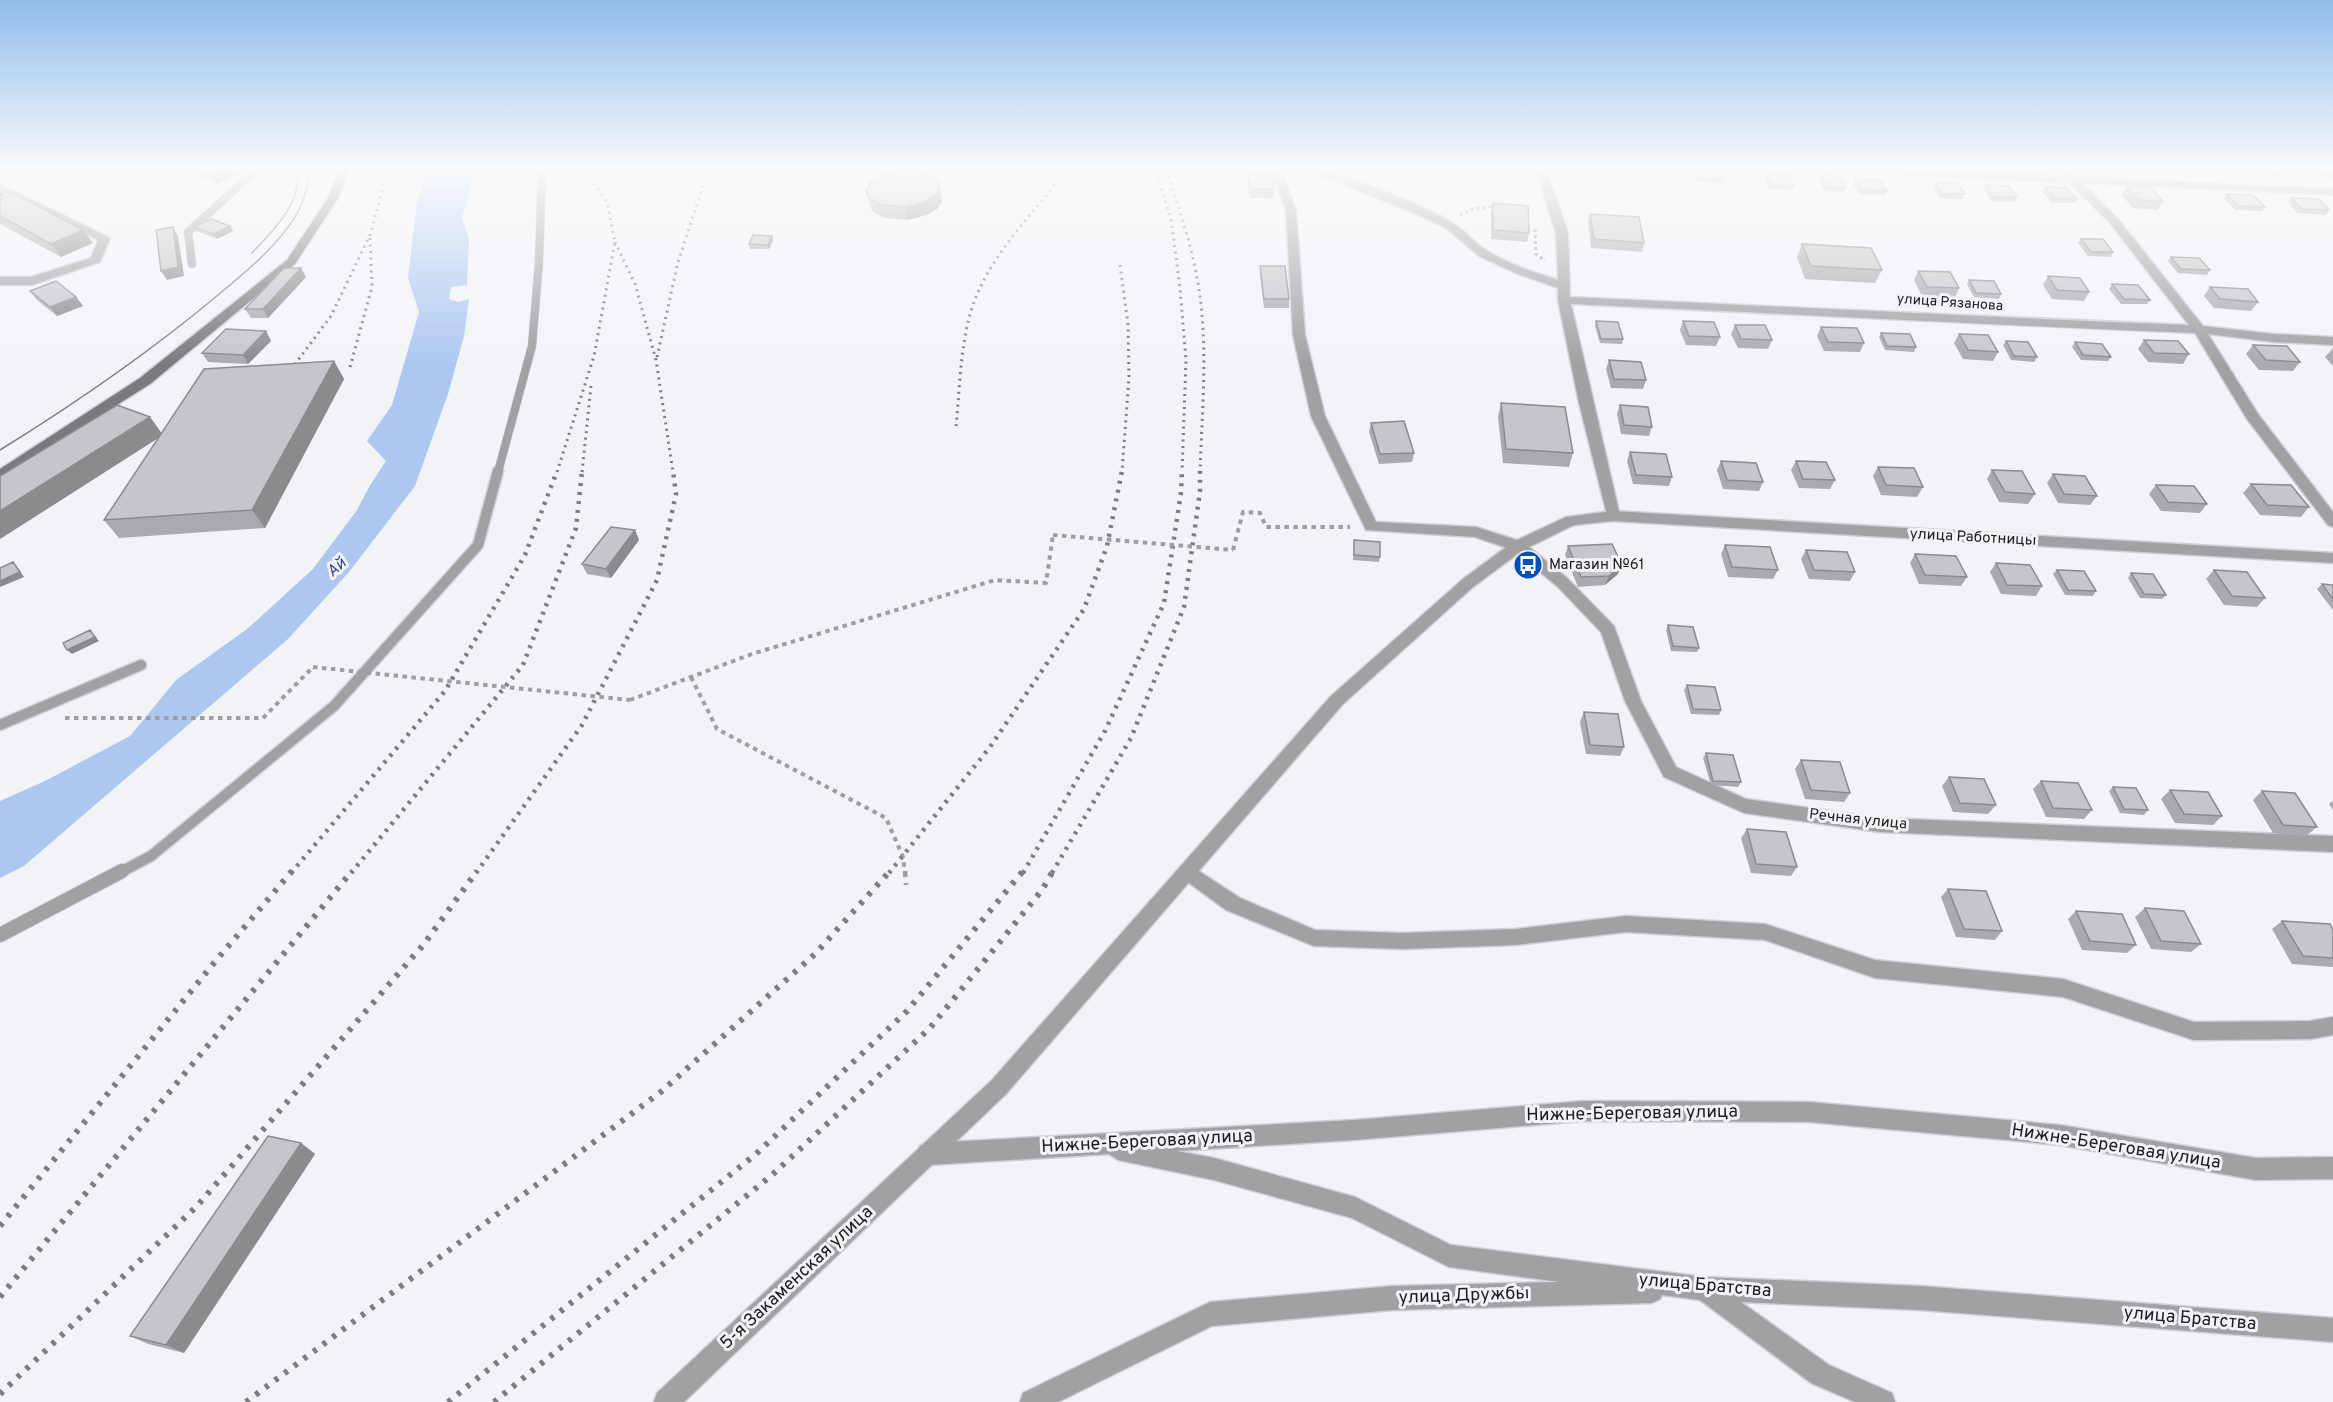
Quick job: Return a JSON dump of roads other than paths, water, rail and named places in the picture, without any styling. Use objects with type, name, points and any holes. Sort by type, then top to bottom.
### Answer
[{"type":"main road","points":[[0,475],[145,381],[291,262],[308,235]]},
{"type":"street","points":[[0,281],[32,281],[96,260],[104,239],[97,235]]},
{"type":"street","points":[[1293,235],[1299,334],[1318,416],[1371,527],[1476,532],[1518,546]]},
{"type":"street","points":[[1461,235],[1483,254],[1517,270],[1564,286]]},
{"type":"street","points":[[1562,235],[1564,300],[1613,516]]},
{"type":"street","points":[[2125,235],[2199,329],[2252,416],[2333,522]]},
{"type":"street","name":"улица Рязанова","points":[[1564,300],[1866,313],[1980,321],[2199,329],[2274,338],[2333,341]]},
{"type":"street","name":"улица Работницы","points":[[1188,872],[1337,700],[1468,583],[1518,546],[1571,520],[1613,516],[2333,558]]},
{"type":"street","name":"Речная улица","points":[[1518,546],[1562,582],[1608,630],[1633,701],[1670,772],[1744,806],[1880,825],[2333,844]]},
{"type":"street","points":[[1188,872],[1233,904],[1314,938],[1402,941],[1516,938],[1626,924],[1765,932],[1875,969],[2063,988],[2194,1031],[2310,1030],[2333,1026]]},
{"type":"street","name":"5-я Закаменская улица","points":[[666,1402],[999,1087],[1188,872]]},
{"type":"street","name":"Нижне-Береговая улица","points":[[928,1154],[1354,1130],[1583,1111],[1809,1112],[2060,1135],[2256,1169],[2333,1168]]},
{"type":"street","name":"улица Братства","points":[[1096,1144],[1214,1169],[1355,1208],[1449,1256],[1704,1289],[1920,1298],[2333,1330]]},
{"type":"street","points":[[1704,1289],[1820,1374],[1883,1402]]},
{"type":"street","name":"улица Дружбы","points":[[1032,1402],[1210,1314],[1394,1298],[1704,1289]]},
{"type":"lane","points":[[188,235],[192,264]]},
{"type":"lane","points":[[0,935],[152,856],[334,706],[477,545],[532,346],[540,235]]},
{"type":"lane","points":[[0,725],[141,665]]},
{"type":"water","name":"Ай","points":[[413,235],[468,235],[467,285],[451,287],[449,299],[458,302],[469,299],[464,336],[448,394],[415,486],[349,572],[288,639],[24,866],[0,878],[0,801],[45,781],[130,736],[176,680],[247,629],[313,569],[357,510],[386,461],[367,441],[392,405],[419,312],[408,278]]},
{"type":"tram line","points":[[252,253],[268,235]]},
{"type":"tram line","points":[[0,450],[139,357],[250,268],[282,235]]},
{"type":"railway","points":[[287,375],[331,316],[370,235]]},
{"type":"railway","points":[[614,235],[615,242]]},
{"type":"railway","points":[[657,357],[678,262],[687,235]]},
{"type":"railway","points":[[956,426],[961,368],[971,311],[988,272],[1013,235]]},
{"type":"railway","points":[[1173,235],[1186,360],[1182,472]]},
{"type":"railway","points":[[1187,235],[1202,312],[1204,380],[1200,472]]},
{"type":"railway","points":[[350,367],[372,287],[370,238]]},
{"type":"railway","points":[[557,472],[594,356],[615,242]]},
{"type":"railway","points":[[615,242],[635,284],[656,360],[673,472]]},
{"type":"railway","points":[[1120,265],[1128,324],[1129,377],[1122,472]]},
{"type":"railway","points":[[582,472],[591,386]]},
{"type":"railway","points":[[291,873],[445,691],[525,555],[557,471]]},
{"type":"railway","points":[[351,873],[523,665],[576,528],[582,471]]},
{"type":"railway","points":[[476,873],[582,725],[657,580],[676,494],[673,471]]},
{"type":"railway","points":[[889,873],[990,747],[1084,609],[1107,546],[1122,471]]},
{"type":"railway","points":[[1023,873],[1105,731],[1164,603],[1181,493],[1182,471]]},
{"type":"railway","points":[[1052,873],[1131,738],[1184,607],[1200,491],[1200,472]]},
{"type":"railway","points":[[0,1226],[292,871]]},
{"type":"railway","points":[[0,1297],[352,871]]},
{"type":"railway","points":[[0,1394],[197,1206],[424,944],[477,871]]},
{"type":"railway","points":[[246,1402],[662,1091],[815,954],[890,871]]},
{"type":"railway","points":[[448,1402],[756,1154],[907,1011],[1023,871]]},
{"type":"railway","points":[[494,1402],[772,1175],[930,1028],[1042,890],[1053,871]]},
{"type":"place","name":"Магазин №61","points":[[1528,565]]}]
